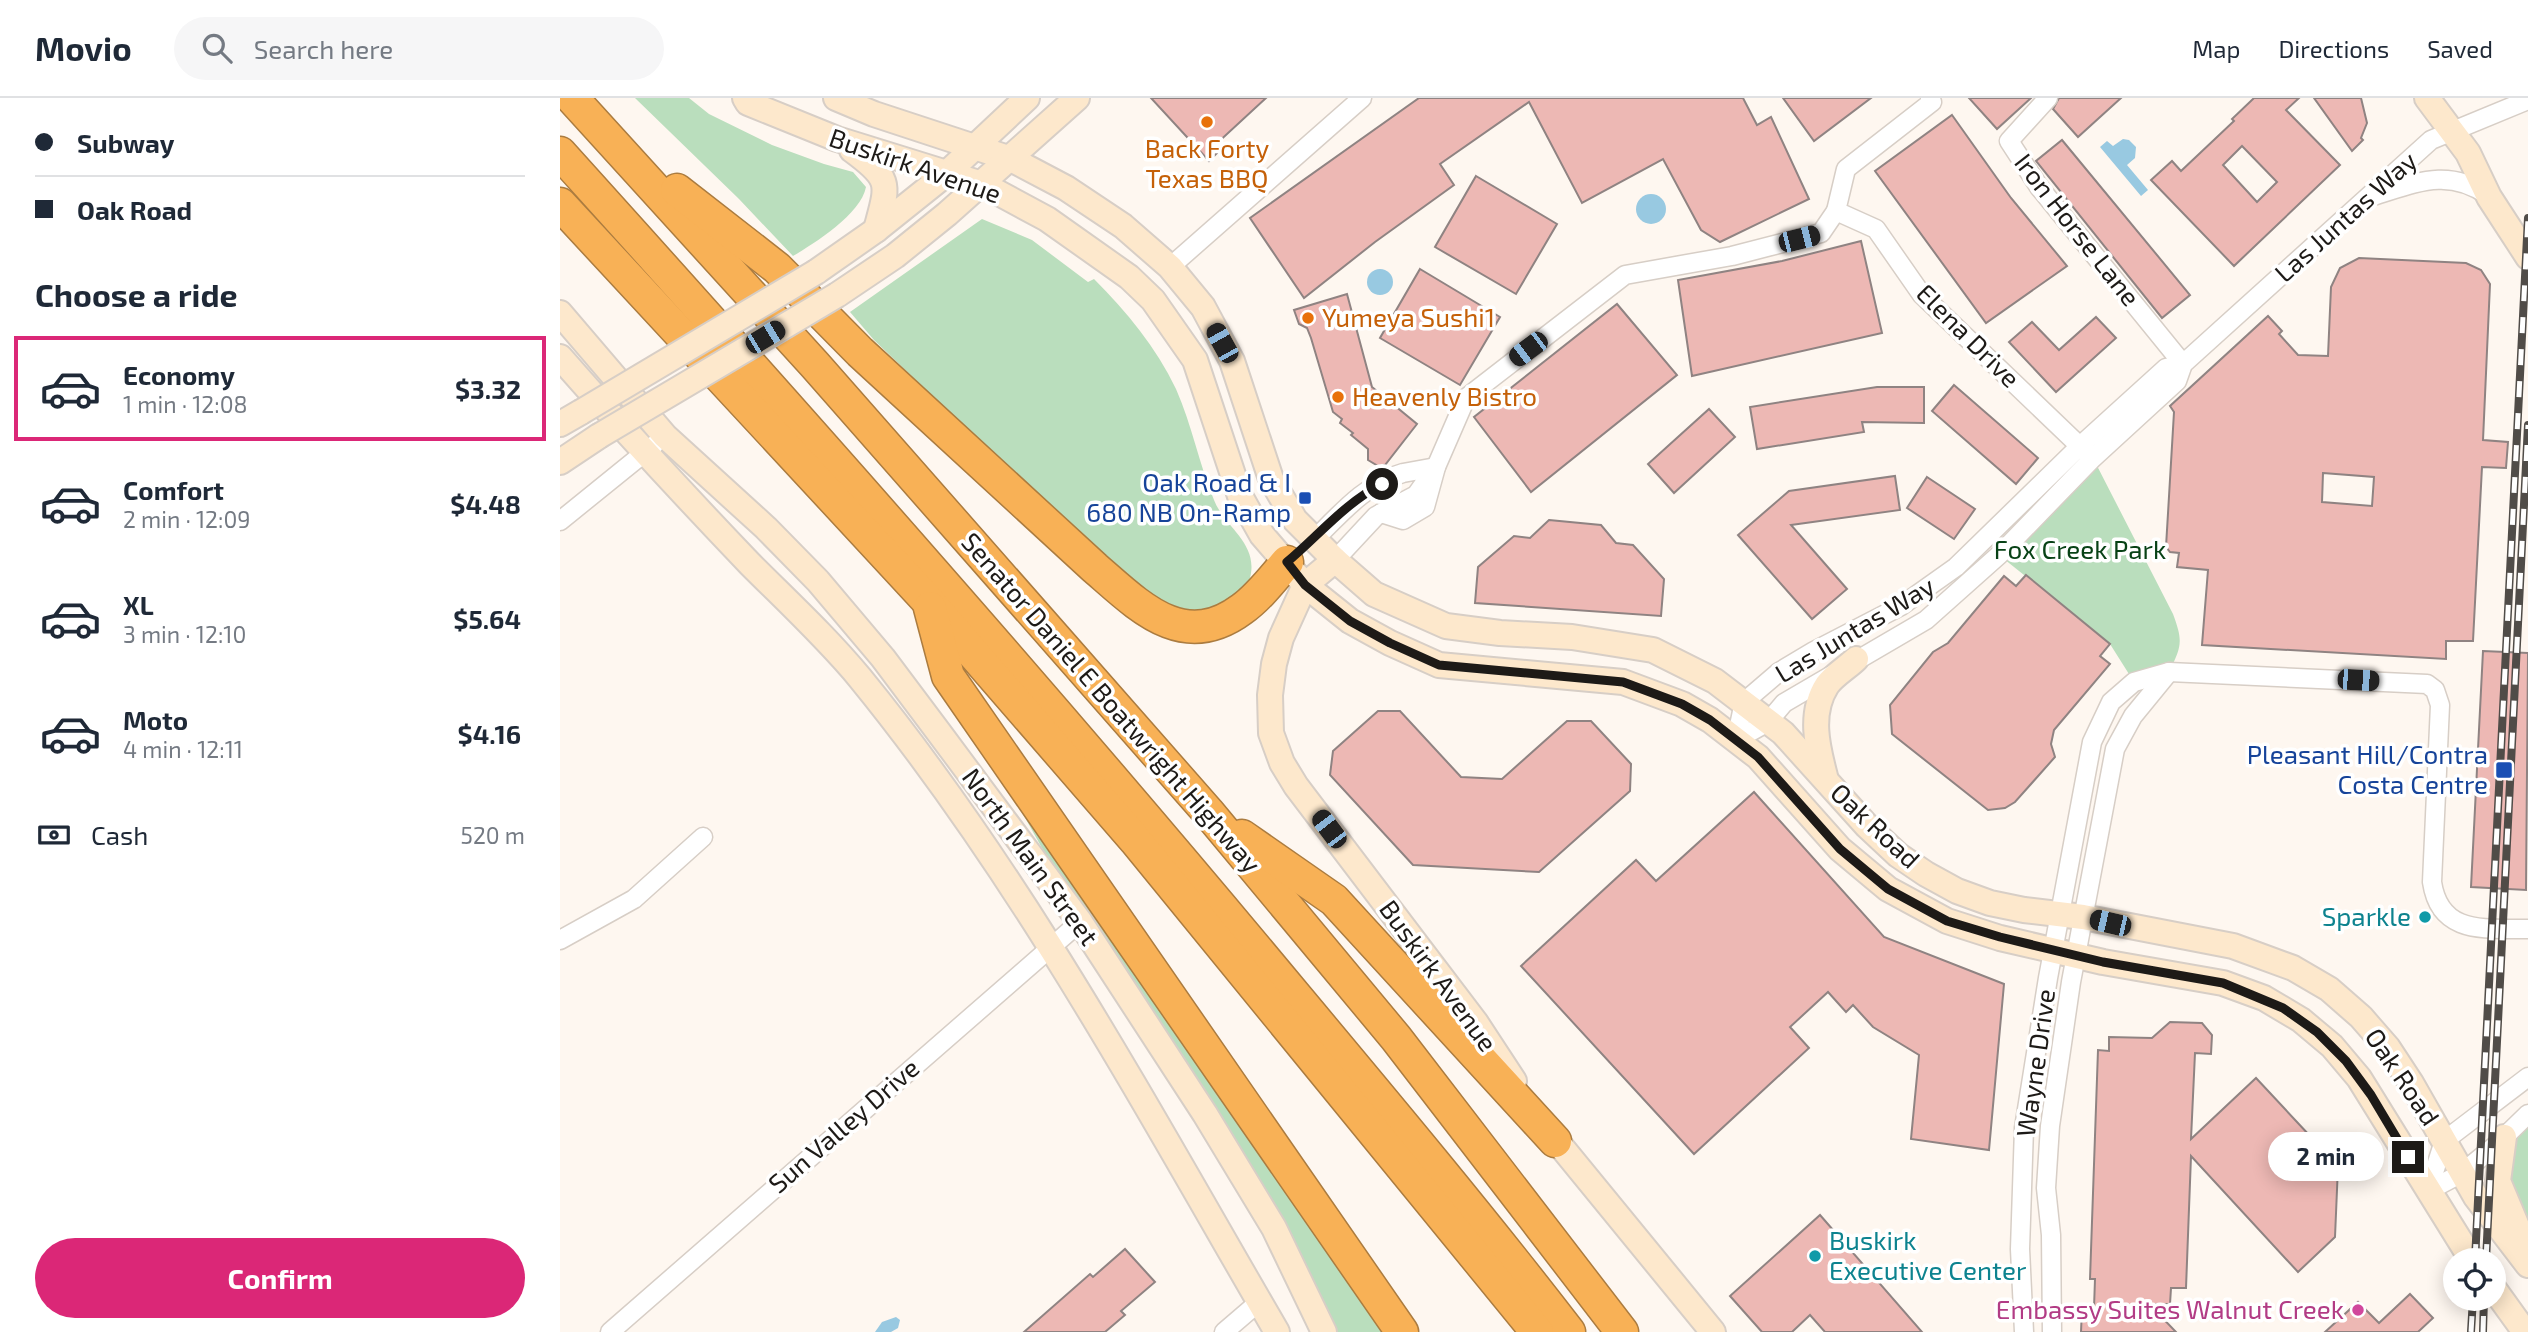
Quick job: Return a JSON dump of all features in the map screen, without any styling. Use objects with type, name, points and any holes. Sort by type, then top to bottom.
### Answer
[{"type":"highway","name":"Senator Daniel E Boatwright Highway","points":[[572,98],[815,365],[1208,812],[1396,1038],[1622,1332]]},
{"type":"highway","points":[[605,133],[777,268],[860,352],[1095,568],[1132,600],[1160,619],[1189,629],[1217,623],[1296,574]]},
{"type":"highway","points":[[560,153],[829,453],[1121,788],[1448,1180],[1569,1332]]},
{"type":"highway","points":[[560,204],[927,600],[1135,840],[1537,1332]]},
{"type":"highway","points":[[927,600],[948,676],[1402,1332]]},
{"type":"highway","points":[[1208,812],[1334,900],[1555,1141]]},
{"type":"main road","name":"Buskirk Avenue","points":[[745,98],[748,103],[837,139],[982,184],[1047,219],[1129,277],[1153,300],[1195,360],[1240,496],[1262,535],[1296,574]]},
{"type":"main road","name":"Buskirk Avenue","points":[[835,98],[874,114],[1011,159],[1066,188],[1123,226],[1170,267],[1203,307],[1232,361],[1271,479],[1295,520],[1335,560],[1296,574]]},
{"type":"main road","points":[[570,418],[816,272],[876,230],[946,174],[1027,98]]},
{"type":"main road","points":[[560,462],[599,436],[837,295],[895,256],[1011,159],[1077,98]]},
{"type":"main road","points":[[2427,98],[2468,153],[2489,197],[2528,257]]},
{"type":"main road","points":[[837,139],[868,162],[884,181],[886,191],[876,230]]},
{"type":"main road","name":"North Main Street","points":[[560,313],[664,436],[766,528],[818,581],[883,658],[1080,922],[1205,1114],[1274,1228],[1324,1332]]},
{"type":"main road","name":"North Main Street","points":[[560,357],[644,453],[858,676],[961,813],[1051,946],[1276,1332]]},
{"type":"main road","points":[[1296,574],[1315,539]]},
{"type":"main road","name":"Oak Road","points":[[1335,560],[1374,594],[1446,626],[1500,633],[1572,636],[1653,650],[1714,681],[1783,733],[1867,826],[1898,855],[1957,891],[2024,911],[2182,934],[2243,949],[2273,959],[2316,981],[2361,1017],[2388,1048],[2462,1173],[2528,1265]]},
{"type":"main road","name":"Buskirk Avenue","points":[[1296,574],[1270,695],[1272,733],[1282,763],[1304,797],[1476,1023],[1555,1141],[1713,1332]]},
{"type":"main road","name":"Oak Road","points":[[1296,574],[1350,621],[1439,665],[1623,682],[1682,704],[1710,720],[1758,757],[1840,849],[1888,889],[1947,921],[2064,952],[2223,983],[2264,998],[2301,1020],[2332,1046],[2360,1078],[2464,1248]]},
{"type":"main road","points":[[1826,780],[1817,740],[1816,716],[1828,684],[1856,659]]},
{"type":"main road","points":[[2504,1137],[2498,1181],[2528,1254]]},
{"type":"main road","points":[[2506,1306],[2525,1332]]},
{"type":"street","points":[[1170,267],[1362,98]]},
{"type":"street","points":[[1335,560],[1381,513],[1416,495],[1436,467],[1466,398],[1625,275],[1732,256],[1821,233],[1836,211],[1846,169],[1932,102],[1930,98]]},
{"type":"street","name":"Iron Horse Lane","points":[[2049,98],[2009,141],[2039,187],[2183,364]]},
{"type":"street","name":"Las Juntas Way","points":[[1736,740],[1768,722],[1784,703],[1926,620],[1999,555],[2087,452],[2166,368],[2183,364],[2431,140],[2528,100]]},
{"type":"street","points":[[2366,198],[2430,179],[2449,178],[2473,185],[2489,197]]},
{"type":"street","name":"Elena Drive","points":[[1836,211],[1876,229],[1922,295],[2087,452]]},
{"type":"street","points":[[560,521],[664,436]]},
{"type":"street","name":"Las Juntas Way","points":[[1744,702],[1779,672],[1901,606],[1956,567],[2087,452]]},
{"type":"street","points":[[1315,539],[1351,502],[1364,493],[1401,474],[1436,467]]},
{"type":"street","name":"Wayne Drive","points":[[2024,1332],[2020,1249],[2024,1128],[2071,916],[2115,749],[2133,716],[2169,672]]},
{"type":"street","name":"Wayne Drive","points":[[2071,916],[2092,742],[2111,702],[2134,682],[2169,672],[2427,684],[2435,690],[2440,705],[2433,892],[2442,909],[2458,923],[2470,928],[2528,929]]},
{"type":"street","points":[[1736,740],[1744,702]]},
{"type":"street","points":[[560,940],[634,899],[703,837]]},
{"type":"street","name":"Sun Valley Drive","points":[[610,1332],[1080,922]]},
{"type":"street","name":"Wayne Drive","points":[[2052,1332],[2051,1235],[2046,1188],[2064,952]]},
{"type":"street","points":[[2428,1191],[2444,1141],[2528,1077]]},
{"type":"street","points":[[2428,1191],[2462,1173],[2528,1114]]},
{"type":"street","points":[[1224,1332],[1259,1302]]},
{"type":"green space","points":[[635,98],[689,98],[709,114],[772,145],[853,172],[866,187],[862,197],[836,227],[793,256],[739,199]]},
{"type":"green space","points":[[982,219],[1032,240],[1088,282],[1094,279],[1150,344],[1182,403],[1214,500],[1250,555],[1249,582],[1236,597],[1210,609],[1189,613],[1168,607],[1118,574],[874,340],[850,312]]},
{"type":"green space","name":"Fox Creek Park","points":[[2093,458],[2173,614],[2178,631],[2179,649],[2169,672],[2134,682],[2110,644],[1999,555]]},
{"type":"green space","points":[[1018,805],[1402,1332],[1325,1332],[1082,920]]},
{"type":"green space","points":[[2528,1114],[2528,1265],[2496,1224],[2504,1137]]},
{"type":"water","points":[[2123,139],[2129,140],[2136,147],[2135,158],[2127,165],[2148,190],[2141,196],[2100,147],[2107,141],[2113,146]]},
{"type":"water","points":[[1651,194],[1662,198],[1666,209],[1662,220],[1651,224],[1640,220],[1636,209],[1640,198]]},
{"type":"water","points":[[1380,269],[1389,273],[1393,282],[1389,291],[1380,295],[1371,291],[1367,282],[1371,273]]},
{"type":"water","points":[[896,1317],[900,1320],[898,1328],[891,1332],[875,1332],[882,1322]]},
{"type":"building","name":"Back Forty Texas BBQ","points":[[1151,98],[1266,98],[1214,146],[1219,151],[1209,161]]},
{"type":"building","points":[[1419,98],[1743,98],[1757,125],[1771,117],[1809,199],[1720,242],[1701,230],[1663,159],[1582,203],[1529,102],[1440,164],[1454,185],[1304,298],[1250,218]]},
{"type":"building","points":[[1783,98],[1871,98],[1814,141]]},
{"type":"building","points":[[1969,98],[2031,98],[1997,129]]},
{"type":"building","points":[[2059,98],[2121,98],[2078,137],[2053,109]]},
{"type":"building","points":[[2254,98],[2299,98],[2286,110],[2340,165],[2234,266],[2151,180],[2172,161],[2181,171],[2234,121],[2232,119]],"holes":[[[2242,146],[2277,182],[2257,202],[2223,165]]]},
{"type":"building","points":[[2314,98],[2361,98],[2367,123],[2361,138],[2363,140],[2352,151]]},
{"type":"building","points":[[1952,115],[2011,198],[2067,266],[1986,323],[1875,171]]},
{"type":"building","points":[[2062,140],[2190,295],[2162,318],[2036,161]]},
{"type":"building","points":[[1476,176],[1557,224],[1516,294],[1435,247]]},
{"type":"building","points":[[1861,241],[1882,333],[1692,376],[1678,280],[1782,261]]},
{"type":"building","points":[[2359,258],[2466,263],[2481,270],[2490,284],[2483,440],[2508,442],[2506,468],[2482,467],[2473,641],[2446,641],[2446,659],[2202,645],[2208,570],[2177,567],[2179,553],[2170,552],[2166,547],[2174,412],[2170,406],[2268,316],[2282,331],[2279,334],[2298,355],[2328,356],[2331,287],[2340,268]],"holes":[[[2323,473],[2374,477],[2372,506],[2322,502]]]},
{"type":"building","points":[[1420,269],[1500,317],[1460,385],[1380,338]]},
{"type":"building","points":[[1347,294],[1372,387],[1417,424],[1385,465],[1378,466],[1368,460],[1368,449],[1351,435],[1353,433],[1340,423],[1342,419],[1333,412],[1311,338],[1307,328],[1299,324],[1294,310]]},
{"type":"building","points":[[1617,304],[1677,375],[1531,492],[1474,417]]},
{"type":"building","points":[[2096,317],[2116,338],[2056,392],[2009,342],[2032,322],[2059,350]]},
{"type":"building","points":[[1954,385],[2038,458],[2016,484],[1932,411]]},
{"type":"building","points":[[1877,387],[1924,387],[1924,423],[1862,422],[1864,432],[1757,449],[1750,407]]},
{"type":"building","points":[[1709,409],[1735,437],[1674,493],[1648,464]]},
{"type":"building","points":[[1895,476],[1900,510],[1791,525],[1847,589],[1812,619],[1738,535],[1789,491]]},
{"type":"building","points":[[1927,477],[1975,509],[1954,539],[1907,508]]},
{"type":"building","points":[[1549,520],[1601,525],[1616,543],[1633,545],[1664,579],[1661,616],[1475,603],[1478,567],[1514,536],[1530,538]]},
{"type":"building","points":[[2026,575],[2110,644],[2100,656],[2110,664],[2054,730],[2051,744],[2055,757],[2015,802],[2005,808],[1988,810],[1892,734],[1890,705],[1933,652],[1948,643],[2004,576],[2016,586]]},
{"type":"building","points":[[2483,651],[2528,653],[2526,890],[2471,887]]},
{"type":"building","points":[[1378,711],[1400,711],[1461,777],[1502,779],[1567,721],[1591,721],[1631,764],[1630,791],[1539,872],[1413,865],[1330,775],[1333,751]]},
{"type":"building","points":[[1754,792],[1884,937],[2004,984],[1989,1150],[1911,1139],[1919,1055],[1873,1027],[1853,1005],[1846,1012],[1828,992],[1790,1027],[1809,1048],[1694,1154],[1521,966],[1636,860],[1656,881]]},
{"type":"building","points":[[2170,1022],[2202,1023],[2212,1035],[2211,1054],[2195,1053],[2191,1139],[2256,1078],[2338,1166],[2335,1237],[2298,1272],[2191,1156],[2186,1288],[2171,1288],[2170,1304],[2149,1304],[2176,1332],[2081,1332],[2082,1308],[2094,1308],[2095,1279],[2090,1279],[2098,1050],[2109,1051],[2109,1037],[2152,1038]]},
{"type":"building","name":"Buskirk Executive Center","points":[[1820,1215],[1922,1332],[1825,1332],[1810,1315],[1792,1332],[1762,1332],[1730,1296]]},
{"type":"building","points":[[1125,1249],[1155,1282],[1121,1311],[1125,1315],[1105,1332],[1024,1332],[1090,1274],[1093,1277]]},
{"type":"building","points":[[2410,1294],[2433,1318],[2418,1332],[2325,1332],[2358,1302],[2379,1323]]},
{"type":"railway","points":[[2476,1248],[2528,218]]},
{"type":"railway","points":[[2487,1248],[2528,425]]},
{"type":"railway","points":[[2471,1332],[2472,1311]]},
{"type":"railway","points":[[2483,1332],[2484,1311]]},
{"type":"place","name":"Back Forty Texas BBQ","points":[[1207,122]]},
{"type":"place","name":"Yumeya Sushi1","points":[[1308,318]]},
{"type":"place","name":"Heavenly Bistro","points":[[1338,397]]},
{"type":"place","name":"Oak Road & I 680 NB On-Ramp","points":[[1305,498]]},
{"type":"place","name":"Pleasant Hill/Contra Costa Centre","points":[[2504,770]]},
{"type":"place","name":"Sparkle","points":[[2425,917]]},
{"type":"place","name":"Buskirk Executive Center","points":[[1815,1256]]},
{"type":"place","name":"Embassy Suites Walnut Creek","points":[[2358,1310]]},
{"type":"route","points":[[1382,484],[1351,502],[1315,539],[1287,562],[1305,585],[1350,621],[1439,665],[1623,682],[1682,704],[1710,720],[1758,757],[1840,849],[1888,889],[1947,921],[2103,962],[2223,983],[2264,998],[2317,1032],[2346,1061],[2371,1095],[2408,1157]]}]
